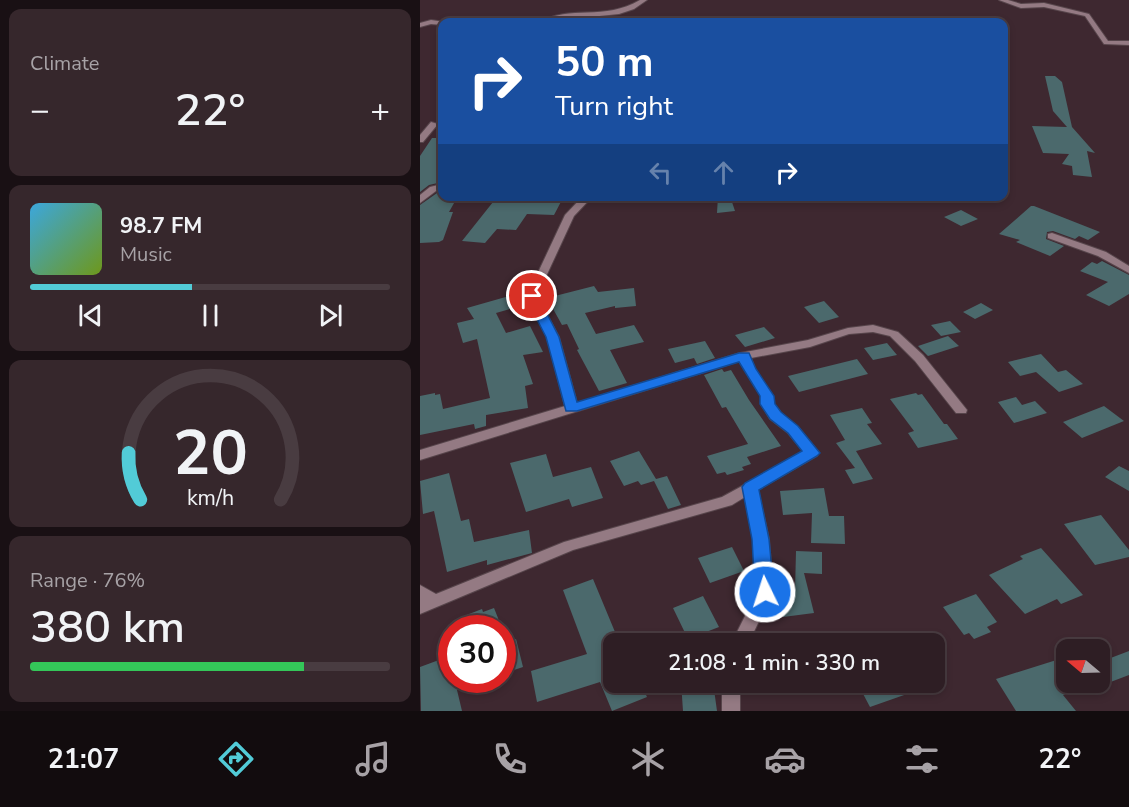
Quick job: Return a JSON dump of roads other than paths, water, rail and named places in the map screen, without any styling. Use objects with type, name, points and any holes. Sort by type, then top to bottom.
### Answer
[{"type":"street","points":[[551,18],[616,14],[644,0]]},
{"type":"street","points":[[1002,0],[1021,6],[1044,5],[1087,15],[1106,43],[1129,43]]},
{"type":"street","points":[[420,25],[438,23]]},
{"type":"street","points":[[420,140],[435,124]]},
{"type":"street","points":[[420,200],[433,189],[438,188]]},
{"type":"street","points":[[572,408],[553,337],[532,296],[570,215],[584,201]]},
{"type":"street","points":[[1052,236],[1102,254],[1129,270]]},
{"type":"street","points":[[420,455],[744,356],[810,343],[848,331],[873,328],[894,334],[919,358],[961,410]]},
{"type":"street","points":[[424,599],[569,546],[727,501],[812,453],[793,430],[775,416],[767,404],[767,396],[749,369],[744,356]]},
{"type":"street","points":[[744,633],[765,592],[761,539],[750,487]]},
{"type":"street","points":[[731,693],[731,711]]}]
